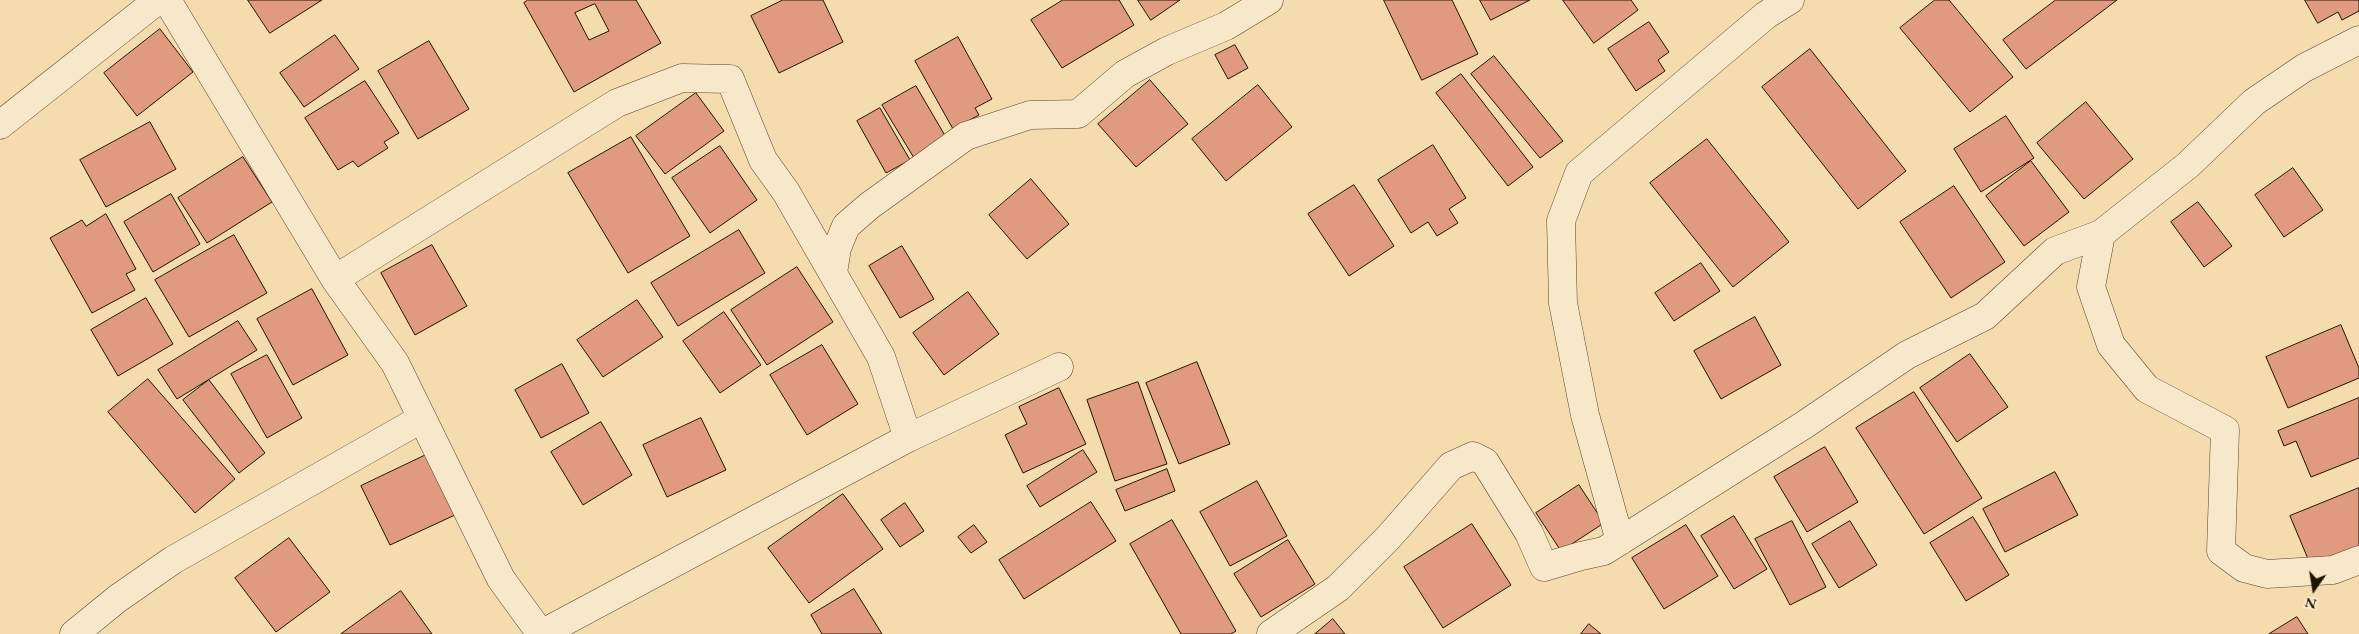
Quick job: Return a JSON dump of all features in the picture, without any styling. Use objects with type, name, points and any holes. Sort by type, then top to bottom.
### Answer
[{"type":"street","points":[[0,124],[158,0]]},
{"type":"street","points":[[167,0],[335,279],[396,363],[421,418],[501,579],[541,634],[908,438],[1059,367]]},
{"type":"street","points":[[834,273],[837,248],[846,226],[869,206],[966,136],[1030,115],[1078,114],[1125,74],[1166,51],[1226,26],[1269,0]]},
{"type":"street","points":[[1620,541],[1586,415],[1563,303],[1561,220],[1579,173],[1766,15],[1790,0]]},
{"type":"street","points":[[1271,634],[1338,588],[1388,538],[1451,466],[1473,456],[1485,462],[1529,533],[1544,568],[1604,551],[1804,425],[1907,355],[1985,316],[2054,251],[2101,234],[2188,166],[2254,102],[2304,68],[2359,40]]},
{"type":"street","points":[[335,279],[617,103],[682,78],[730,79],[763,160],[786,192],[881,357],[908,438]]},
{"type":"street","points":[[2101,234],[2091,287],[2111,345],[2147,389],[2225,430],[2221,551],[2244,568],[2267,574],[2333,570],[2359,560]]},
{"type":"street","points":[[74,634],[117,599],[173,560],[421,418]]},
{"type":"building","points":[[248,0],[322,0],[270,33]]},
{"type":"building","points":[[528,0],[636,0],[661,43],[574,92],[524,3]],"holes":[[[595,4],[609,31],[589,40],[575,13]]]},
{"type":"building","points":[[783,0],[823,0],[843,42],[779,73],[751,16]]},
{"type":"building","points":[[1063,0],[1119,0],[1134,25],[1062,68],[1031,20]]},
{"type":"building","points":[[1138,0],[1180,0],[1151,20]]},
{"type":"building","points":[[1384,0],[1452,0],[1478,54],[1422,80]]},
{"type":"building","points":[[1480,0],[1530,0],[1491,20]]},
{"type":"building","points":[[1563,0],[1631,0],[1638,10],[1594,43]]},
{"type":"building","points":[[1935,0],[1949,0],[2013,77],[1970,112],[1900,28]]},
{"type":"building","points":[[2056,0],[2117,0],[2026,69],[2003,40]]},
{"type":"building","points":[[2305,0],[2359,0],[2359,11],[2342,20],[2338,12],[2318,23]]},
{"type":"building","points":[[1649,22],[1669,52],[1658,60],[1665,71],[1636,91],[1608,49]]},
{"type":"building","points":[[160,29],[193,72],[137,116],[104,73]]},
{"type":"building","points":[[335,35],[359,69],[304,107],[280,73]]},
{"type":"building","points":[[958,37],[992,99],[975,108],[979,115],[953,129],[915,61]]},
{"type":"building","points":[[429,41],[469,109],[418,139],[378,71]]},
{"type":"building","points":[[1235,45],[1248,68],[1228,79],[1215,55]]},
{"type":"building","points":[[1810,49],[1906,171],[1858,209],[1762,87]]},
{"type":"building","points":[[1494,56],[1563,141],[1540,158],[1471,74]]},
{"type":"building","points":[[1461,74],[1533,167],[1508,186],[1436,93]]},
{"type":"building","points":[[1150,80],[1188,124],[1136,167],[1098,124]]},
{"type":"building","points":[[365,81],[399,133],[384,142],[388,148],[358,167],[353,161],[338,170],[305,118]]},
{"type":"building","points":[[1258,85],[1292,127],[1226,181],[1192,139]]},
{"type":"building","points":[[916,86],[947,139],[914,158],[882,105]]},
{"type":"building","points":[[696,93],[724,131],[665,174],[636,136]]},
{"type":"building","points":[[2086,102],[2133,159],[2084,199],[2037,143]]},
{"type":"building","points":[[880,108],[910,160],[886,173],[857,121]]},
{"type":"building","points":[[2006,116],[2034,158],[1981,192],[1954,149]]},
{"type":"building","points":[[150,122],[176,169],[106,207],[80,160]]},
{"type":"building","points":[[631,137],[690,236],[628,273],[568,173]]},
{"type":"building","points":[[1707,139],[1789,242],[1733,287],[1650,183]]},
{"type":"building","points":[[1433,145],[1466,198],[1449,209],[1458,223],[1437,236],[1428,222],[1411,233],[1378,180]]},
{"type":"building","points":[[720,146],[757,200],[710,233],[672,178]]},
{"type":"building","points":[[243,157],[272,202],[207,243],[178,198]]},
{"type":"building","points":[[2031,161],[2069,212],[2024,246],[1986,196]]},
{"type":"building","points":[[2293,168],[2323,210],[2284,237],[2255,195]]},
{"type":"building","points":[[1031,179],[1069,224],[1027,259],[989,215]]},
{"type":"building","points":[[1354,185],[1394,246],[1349,276],[1308,214]]},
{"type":"building","points":[[1954,186],[2005,262],[1951,298],[1900,222]]},
{"type":"building","points":[[171,194],[200,244],[153,272],[124,222]]},
{"type":"building","points":[[2198,202],[2232,246],[2204,267],[2171,222]]},
{"type":"building","points":[[106,214],[136,269],[126,274],[135,290],[92,313],[50,238],[82,220],[86,226]]},
{"type":"building","points":[[739,230],[765,273],[678,326],[651,283]]},
{"type":"building","points":[[234,235],[267,293],[189,337],[155,280]]},
{"type":"building","points":[[432,245],[467,306],[415,335],[381,273]]},
{"type":"building","points":[[902,246],[934,299],[900,318],[869,266]]},
{"type":"building","points":[[1701,263],[1720,291],[1674,321],[1655,293]]},
{"type":"building","points":[[797,267],[833,322],[767,365],[731,310]]},
{"type":"building","points":[[312,289],[348,355],[293,385],[257,319]]},
{"type":"building","points":[[968,292],[999,334],[944,375],[913,333]]},
{"type":"building","points":[[146,298],[173,344],[118,376],[91,330]]},
{"type":"building","points":[[637,300],[663,337],[603,377],[577,340]]},
{"type":"building","points":[[724,312],[761,365],[720,393],[683,341]]},
{"type":"building","points":[[1755,317],[1781,365],[1721,399],[1694,351]]},
{"type":"building","points":[[238,321],[257,350],[177,399],[158,370]]},
{"type":"building","points":[[2341,325],[2359,368],[2359,378],[2288,408],[2266,357]]},
{"type":"building","points":[[822,345],[858,404],[807,435],[770,375]]},
{"type":"building","points":[[1970,354],[2008,407],[1957,442],[1920,388]]},
{"type":"building","points":[[267,355],[302,418],[267,438],[231,374]]},
{"type":"building","points":[[1197,362],[1230,444],[1179,464],[1146,383]]},
{"type":"building","points":[[562,364],[589,413],[541,438],[515,390]]},
{"type":"building","points":[[148,379],[235,479],[195,513],[108,412]]},
{"type":"building","points":[[209,380],[265,453],[239,473],[183,400]]},
{"type":"building","points":[[1138,382],[1167,464],[1115,481],[1087,400]]},
{"type":"building","points":[[1059,388],[1086,444],[1023,473],[1005,435],[1027,424],[1019,407]]},
{"type":"building","points":[[1914,392],[1982,498],[1924,534],[1856,428]]},
{"type":"building","points":[[2359,398],[2359,458],[2311,477],[2296,441],[2284,446],[2278,431]]},
{"type":"building","points":[[701,418],[726,470],[667,497],[643,445]]},
{"type":"building","points":[[601,422],[632,475],[583,505],[551,452]]},
{"type":"building","points":[[1825,447],[1858,502],[1807,532],[1774,477]]},
{"type":"building","points":[[1083,450],[1097,472],[1040,507],[1027,486]]},
{"type":"building","points":[[426,455],[455,515],[390,545],[361,486]]},
{"type":"building","points":[[1167,469],[1175,491],[1125,511],[1116,490]]},
{"type":"building","points":[[2055,472],[2078,515],[2005,552],[1983,509]]},
{"type":"building","points":[[1257,481],[1287,536],[1230,566],[1200,512]]},
{"type":"building","points":[[1579,485],[1604,523],[1561,551],[1536,513]]},
{"type":"building","points":[[2359,488],[2359,547],[2311,566],[2290,516]]},
{"type":"building","points":[[843,494],[883,549],[809,603],[768,548]]},
{"type":"building","points":[[1091,502],[1116,541],[1024,599],[999,560]]},
{"type":"building","points":[[905,503],[924,531],[900,547],[881,520]]},
{"type":"building","points":[[1734,516],[1767,569],[1734,589],[1701,536]]},
{"type":"building","points":[[1973,517],[2009,575],[1966,601],[1930,543]]},
{"type":"building","points":[[1172,520],[1236,631],[1231,634],[1181,634],[1130,544]]},
{"type":"building","points":[[1792,521],[1826,587],[1790,605],[1755,539]]},
{"type":"building","points":[[1850,521],[1877,565],[1839,588],[1812,544]]},
{"type":"building","points":[[1472,524],[1511,585],[1443,628],[1404,567]]},
{"type":"building","points":[[974,525],[987,542],[971,553],[958,537]]},
{"type":"building","points":[[1686,525],[1718,576],[1664,609],[1632,558]]},
{"type":"building","points":[[289,538],[330,592],[276,632],[235,578]]},
{"type":"building","points":[[1288,540],[1315,584],[1261,617],[1234,574]]},
{"type":"building","points":[[854,589],[882,634],[822,634],[811,615]]},
{"type":"building","points":[[401,591],[432,634],[341,634]]},
{"type":"building","points":[[2297,617],[2308,634],[2269,634]]},
{"type":"building","points":[[1333,619],[1345,634],[1315,634]]},
{"type":"building","points":[[1589,624],[1601,634],[1581,634]]}]
